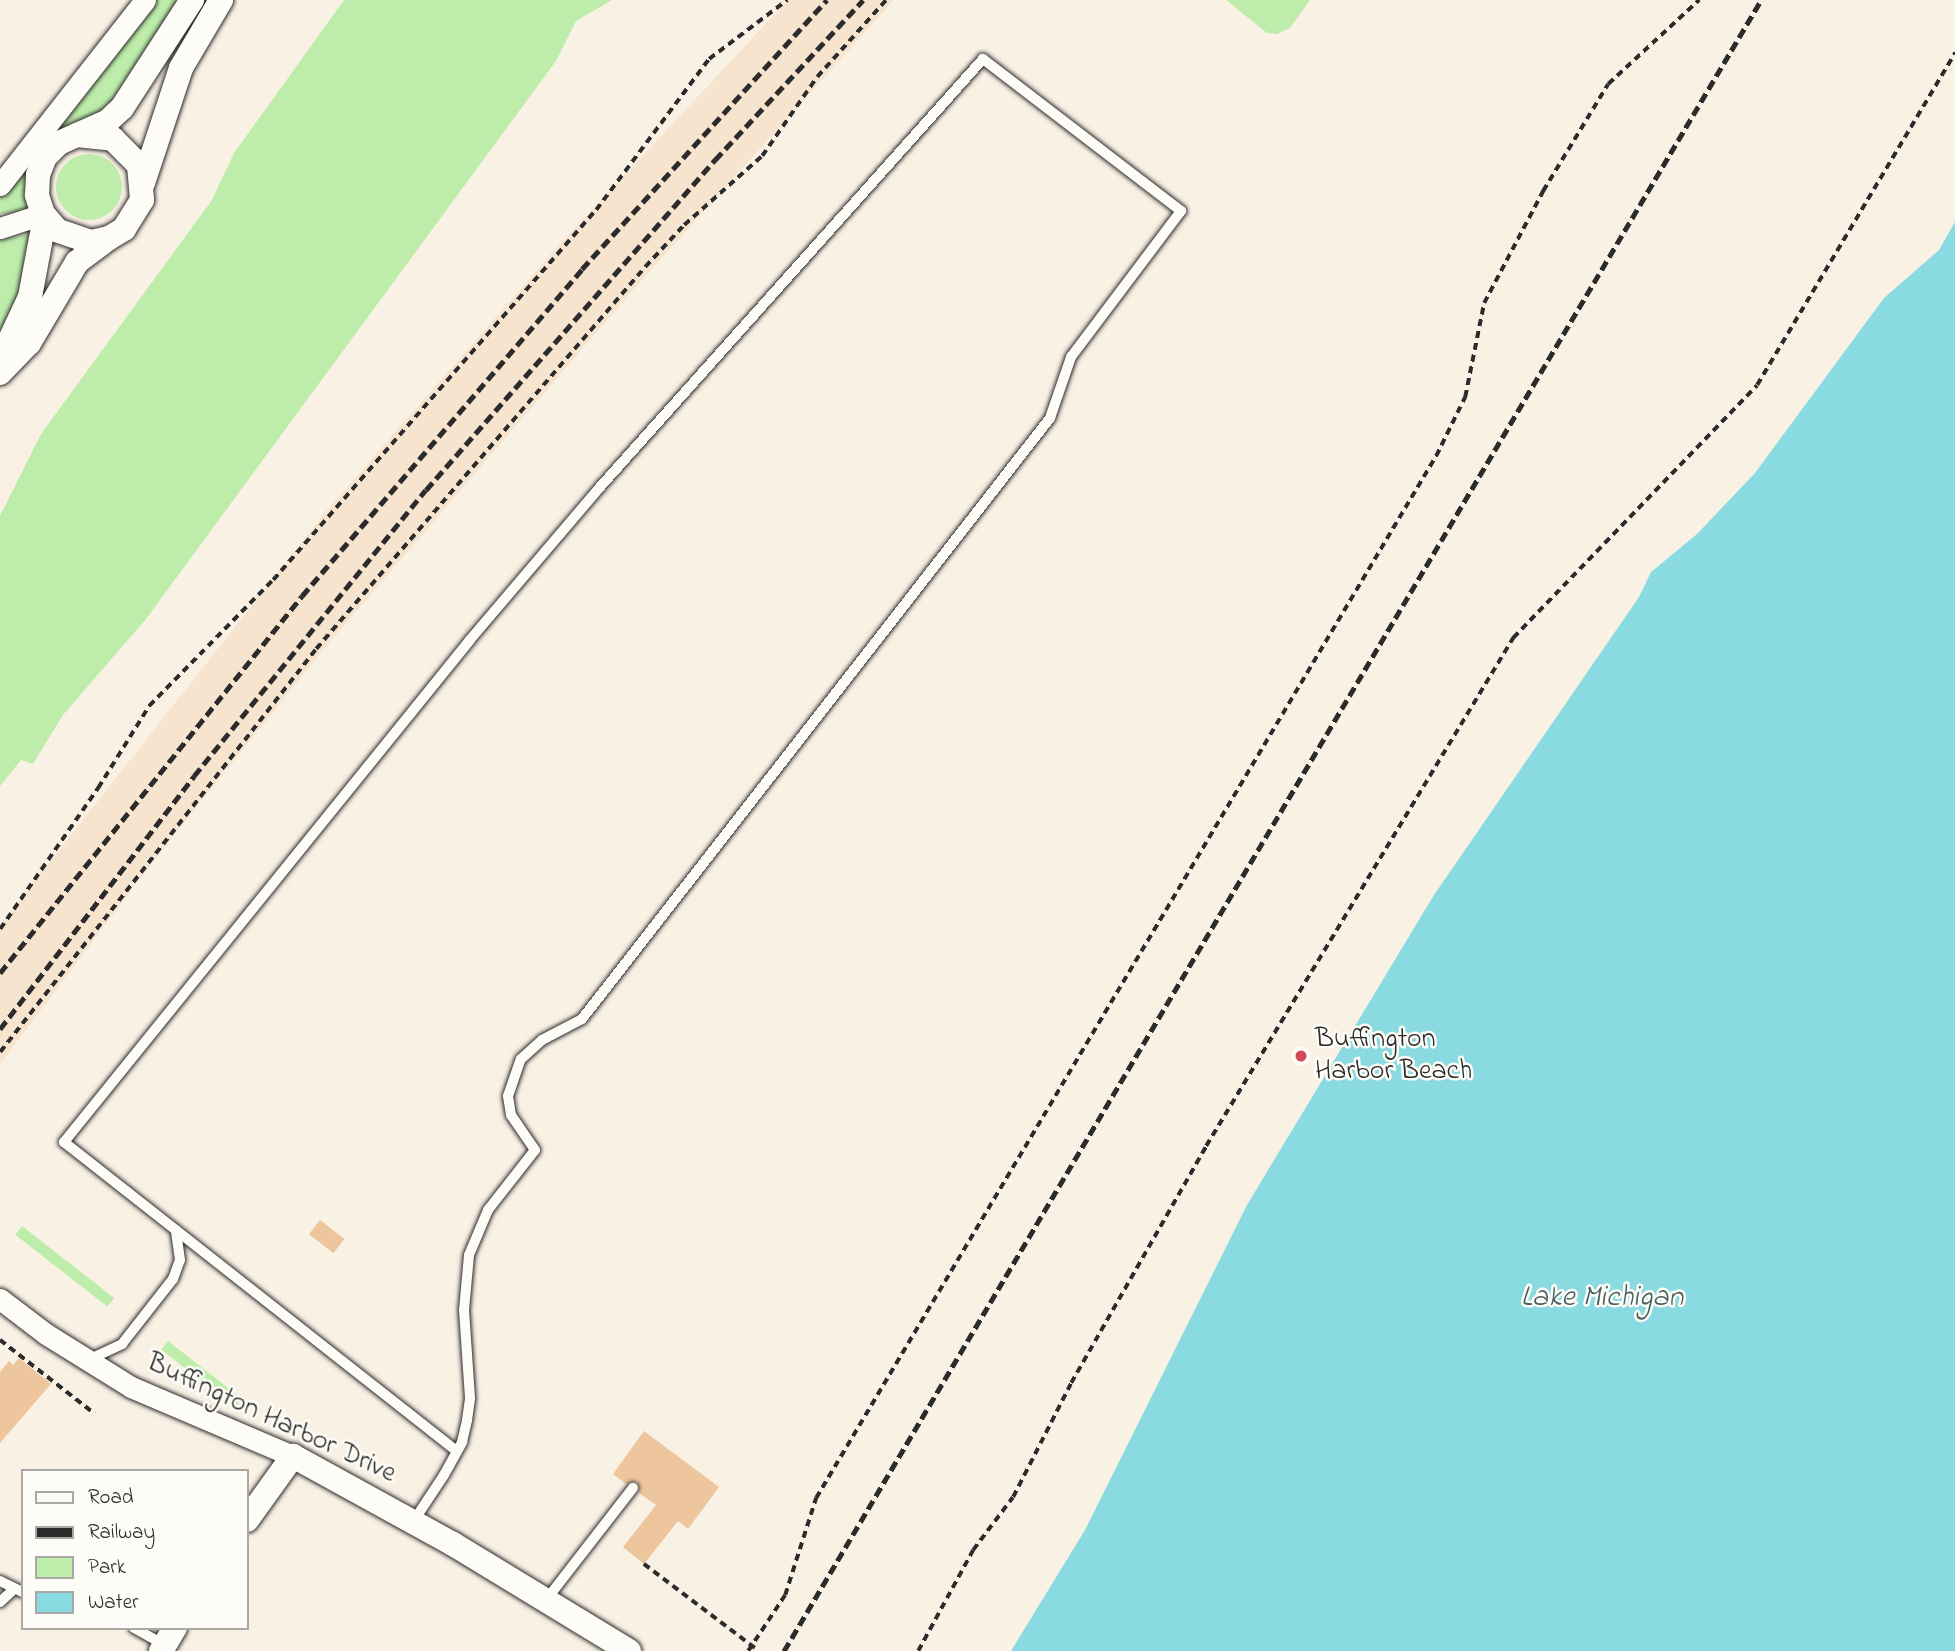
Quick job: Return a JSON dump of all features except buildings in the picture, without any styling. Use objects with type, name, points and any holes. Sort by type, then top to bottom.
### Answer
[{"type":"street","points":[[0,185],[145,0]]},
{"type":"street","points":[[0,361],[30,298],[44,215],[37,195],[41,166],[59,143],[108,121],[122,108],[192,0]]},
{"type":"street","points":[[0,373],[29,343],[77,262],[135,216],[181,68],[221,0]]},
{"type":"street","points":[[77,135],[104,136],[128,149],[144,183]]},
{"type":"street","points":[[0,228],[44,215]]},
{"type":"street","points":[[44,215],[73,239],[109,238]]},
{"type":"street","name":"Buffington Harbor Drive","points":[[0,1299],[86,1360],[131,1387],[293,1456],[413,1522],[629,1651]]},
{"type":"street","points":[[248,1519],[293,1456]]},
{"type":"lane","points":[[413,1522],[457,1451],[470,1398],[464,1310],[469,1255],[488,1210],[535,1150],[511,1115],[508,1096],[521,1059],[542,1040],[574,1026],[590,1009],[1050,418],[1070,357],[1181,211],[983,59],[714,358],[470,640],[64,1142],[457,1451]]},
{"type":"lane","points":[[86,1360],[122,1344],[173,1279],[180,1260],[176,1230]]},
{"type":"lane","points":[[546,1601],[633,1488]]},
{"type":"lane","points":[[0,1581],[18,1591],[0,1602]]},
{"type":"lane","points":[[140,1630],[167,1641]]},
{"type":"path","points":[[0,929],[98,788],[149,706],[274,580],[596,210],[635,163],[709,59],[787,0]]},
{"type":"path","points":[[0,1052],[316,649],[645,267],[684,225],[762,156],[817,77],[886,0]]},
{"type":"path","points":[[748,1651],[785,1595],[816,1498],[1436,456],[1465,397],[1484,303],[1549,180],[1608,84],[1699,0]]},
{"type":"path","points":[[918,1651],[972,1550],[1013,1497],[1071,1383],[1206,1146],[1513,638],[1758,385],[1955,53]]},
{"type":"path","points":[[0,1340],[94,1414]]},
{"type":"path","points":[[644,1564],[759,1651]]},
{"type":"shaded area","points":[[788,0],[894,0],[633,290],[323,650],[162,850],[0,1064],[0,925],[328,509],[560,244]]},
{"type":"green space","points":[[151,0],[183,0],[106,111],[71,128],[30,211],[0,214],[0,196]]},
{"type":"green space","points":[[344,0],[612,0],[576,21],[556,61],[146,619],[63,715],[33,764],[21,760],[0,786],[0,516],[41,434],[212,200],[234,153]]},
{"type":"green space","points":[[1226,0],[1310,0],[1290,28],[1277,34],[1267,33]]},
{"type":"green space","points":[[89,154],[102,156],[112,164],[120,174],[120,200],[112,210],[102,218],[89,220],[76,218],[66,210],[58,200],[56,187],[58,174],[66,164],[76,156]]},
{"type":"green space","points":[[31,234],[27,272],[0,341],[0,240]]},
{"type":"green space","points":[[22,1226],[114,1298],[107,1307],[15,1235]]},
{"type":"green space","points":[[168,1341],[242,1399],[235,1408],[161,1350]]},
{"type":"water","name":"Lake Michigan","points":[[1955,222],[1955,1651],[1011,1651],[1085,1530],[1247,1205],[1434,895],[1639,597],[1651,572],[1697,534],[1755,473],[1884,298],[1939,250]]},
{"type":"railway","points":[[0,973],[302,596],[582,269],[827,0]]},
{"type":"railway","points":[[0,1029],[194,776],[426,490],[715,160],[863,0]]},
{"type":"railway","points":[[784,1651],[1761,0]]},
{"type":"place","name":"Buffington Harbor Beach","points":[[1301,1056]]}]
